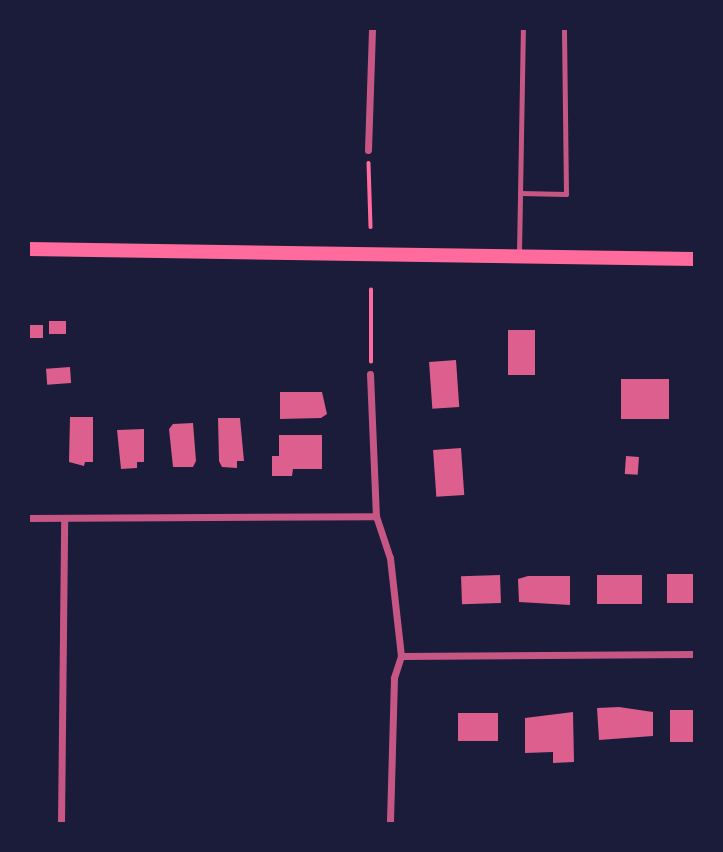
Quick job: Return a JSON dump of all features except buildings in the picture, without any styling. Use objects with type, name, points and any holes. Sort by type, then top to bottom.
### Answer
[{"type":"main road","points":[[28,249],[695,259]]},
{"type":"street","points":[[368,150],[372,28]]},
{"type":"street","points":[[370,374],[376,516],[390,558],[401,656],[393,691],[390,824]]},
{"type":"street","points":[[28,518],[376,516]]},
{"type":"street","points":[[61,824],[64,518]]},
{"type":"street","points":[[401,656],[695,654]]},
{"type":"lane","points":[[519,257],[523,28]]},
{"type":"lane","points":[[520,193],[566,194],[564,28]]},
{"type":"path","points":[[368,150],[371,227]]},
{"type":"path","points":[[370,374],[371,290]]}]
